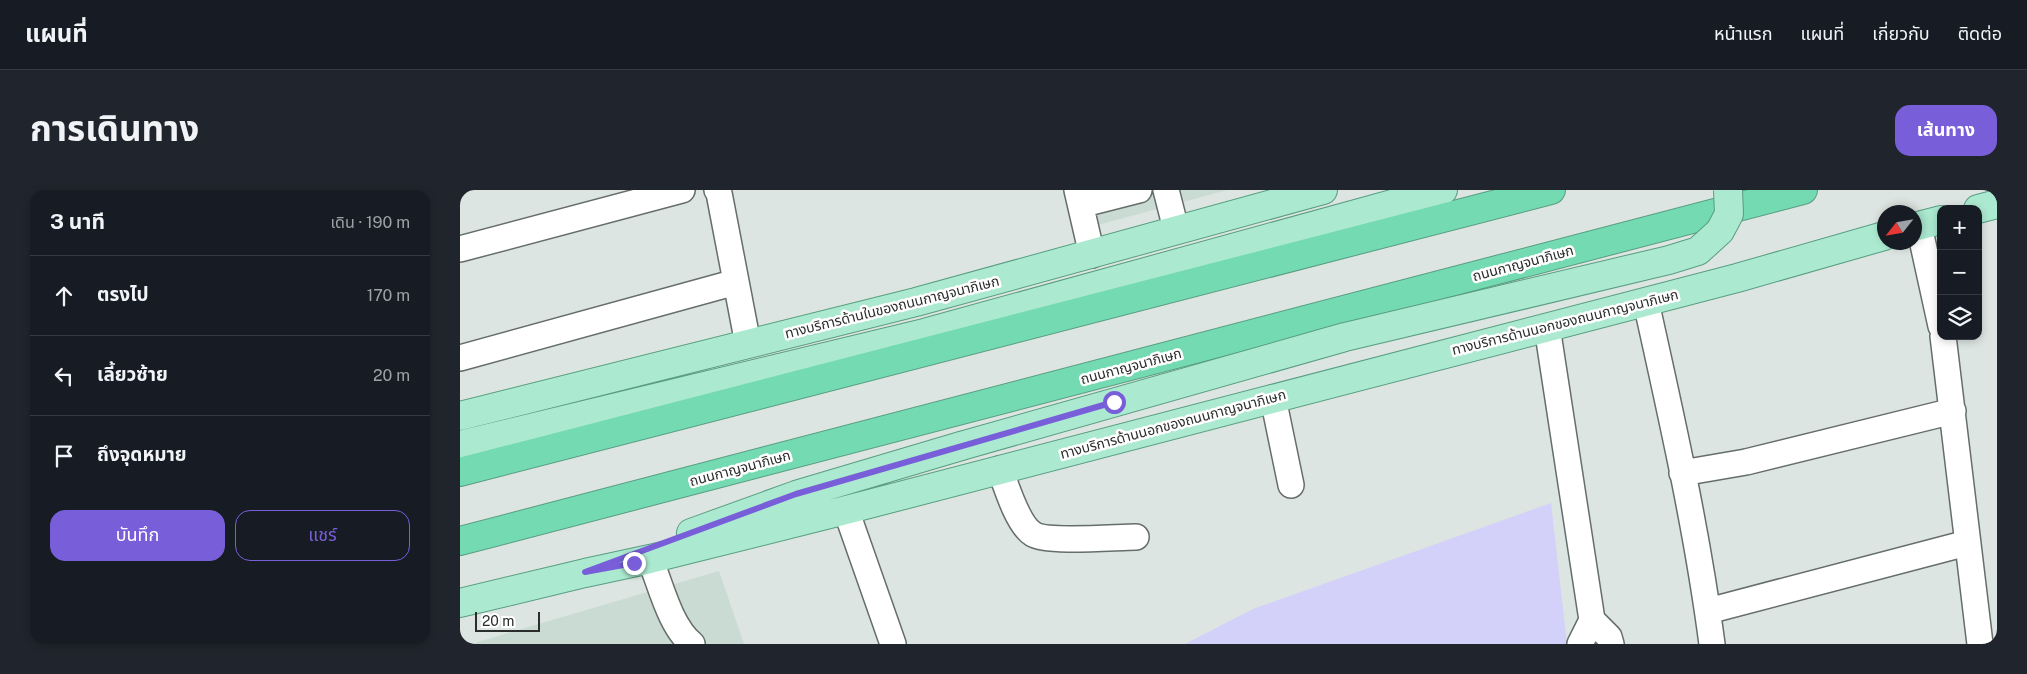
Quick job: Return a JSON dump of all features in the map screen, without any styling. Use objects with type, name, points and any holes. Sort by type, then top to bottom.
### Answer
[{"type":"highway","points":[[460,472],[1551,190]]},
{"type":"highway","name":"ถนนกาญจนาภิเษก","points":[[460,541],[1803,190]]},
{"type":"main road","name":"ทางบริการด้านในของถนนกาญจนาภิเษก","points":[[460,416],[1092,255],[1323,190]]},
{"type":"main road","points":[[460,445],[924,333],[1443,190]]},
{"type":"main road","points":[[585,572],[796,494],[961,446],[1345,337],[1669,260],[1698,251],[1720,231],[1729,214],[1728,190]]},
{"type":"main road","points":[[1982,208],[1997,204]]},
{"type":"main road","name":"ทางบริการด้านนอกของถนนกาญจนาภิเษก","points":[[460,603],[585,572],[650,560],[846,510],[1646,302],[1877,238]]},
{"type":"street","points":[[460,249],[682,190]]},
{"type":"street","points":[[717,190],[748,344]]},
{"type":"street","points":[[1092,255],[1085,196],[1139,190]]},
{"type":"street","points":[[1166,190],[1176,230]]},
{"type":"street","points":[[1925,224],[1937,300]]},
{"type":"street","points":[[460,358],[736,282]]},
{"type":"street","points":[[1646,302],[1682,473],[1708,611],[1712,644]]},
{"type":"street","points":[[1547,327],[1592,620],[1580,644]]},
{"type":"street","points":[[1944,340],[1980,644]]},
{"type":"street","points":[[1273,398],[1291,485]]},
{"type":"street","points":[[1682,473],[1746,462],[1953,411]]},
{"type":"street","points":[[1000,470],[1012,504],[1024,525],[1032,534],[1047,538],[1136,536]]},
{"type":"street","points":[[846,510],[893,644]]},
{"type":"street","points":[[1708,611],[1967,543]]},
{"type":"street","points":[[650,560],[675,622],[680,632],[692,644]]},
{"type":"street","points":[[1592,620],[1609,637],[1611,644]]},
{"type":"shaded area","points":[[1090,190],[1227,190],[1098,225]]},
{"type":"shaded area","points":[[1551,503],[1567,644],[1185,644],[1253,609]]},
{"type":"shaded area","points":[[719,571],[744,644],[471,644]]},
{"type":"route","points":[[634,563],[585,572],[796,494],[1114,402]]}]
